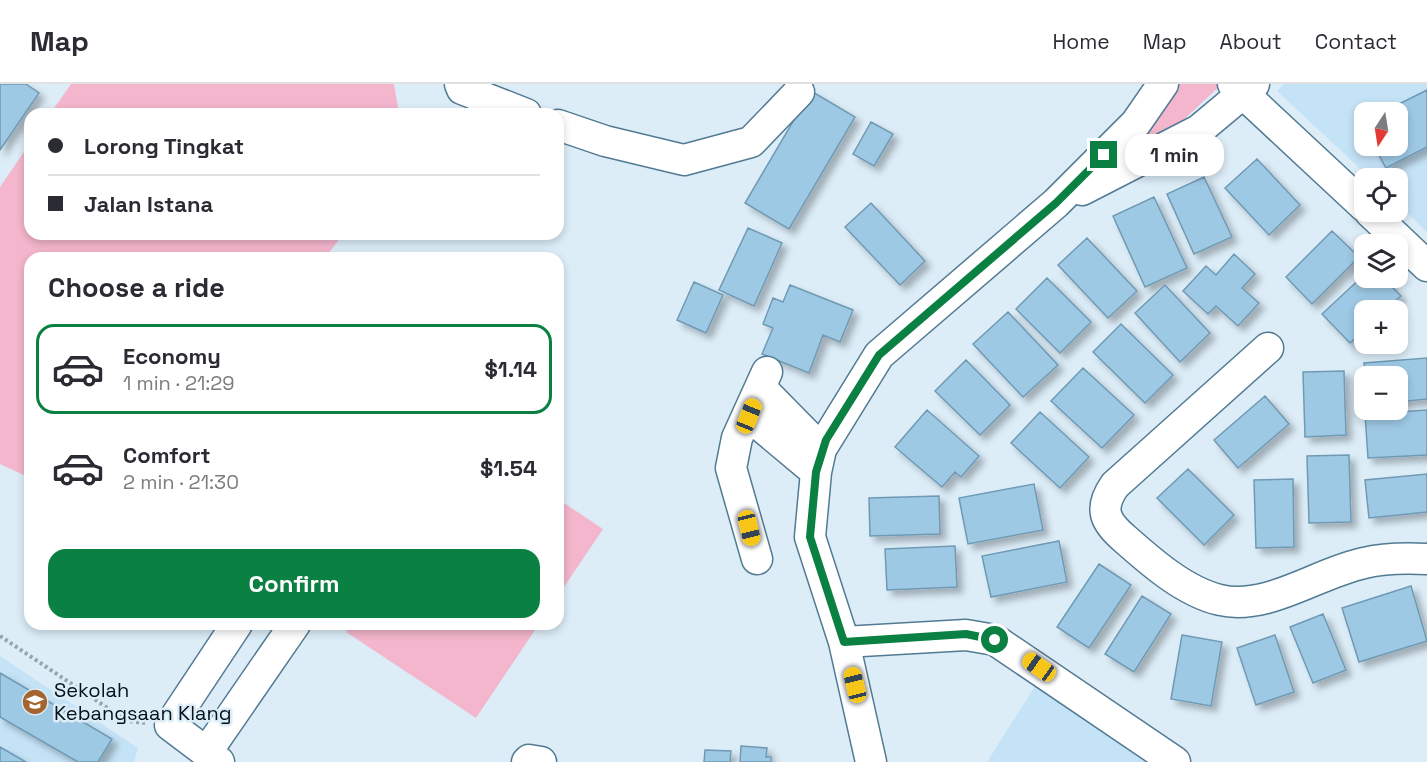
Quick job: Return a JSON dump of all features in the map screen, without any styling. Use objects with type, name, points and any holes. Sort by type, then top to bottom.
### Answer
[{"type":"street","points":[[459,84],[462,90],[510,108]]},
{"type":"street","points":[[1056,203],[1199,130],[1244,87],[1354,196]]},
{"type":"street","points":[[1160,90],[1162,117],[1169,125],[1189,131],[1199,130]]},
{"type":"street","points":[[871,762],[844,642],[810,537],[819,460],[879,355],[1056,203],[1136,123],[1160,90]]},
{"type":"street","points":[[564,127],[605,141],[684,160],[751,142],[800,92]]},
{"type":"street","points":[[1381,222],[1427,266]]},
{"type":"street","points":[[1268,348],[1115,485],[1106,503],[1106,517],[1110,526],[1147,559],[1194,590],[1219,600],[1244,603],[1363,563],[1402,558],[1427,560]]},
{"type":"street","points":[[757,559],[730,468],[737,438],[764,380],[819,460]]},
{"type":"street","points":[[749,416],[819,460]]},
{"type":"street","points":[[233,630],[170,725],[212,757],[291,630]]},
{"type":"street","points":[[844,642],[966,634],[995,640],[1175,762]]},
{"type":"street","points":[[527,762],[529,760],[541,762]]},
{"type":"path","points":[[0,636],[127,721],[170,725]]},
{"type":"shaded area","points":[[71,84],[394,84],[398,108],[54,108]]},
{"type":"shaded area","points":[[1174,84],[1222,84],[1180,123],[1133,145],[1162,112]]},
{"type":"shaded area","points":[[1284,84],[1427,84],[1427,232],[1408,214],[1408,168],[1359,168],[1277,91]]},
{"type":"shaded area","points":[[24,152],[24,240],[338,240],[330,252],[24,252],[24,475],[0,464],[0,187]]},
{"type":"shaded area","points":[[564,503],[603,529],[564,587]]},
{"type":"shaded area","points":[[348,630],[535,630],[476,718],[346,632]]},
{"type":"shaded area","name":"Sekolah Kebangsaan Klang","points":[[0,656],[138,748],[134,762],[0,762]]},
{"type":"shaded area","points":[[1039,680],[1161,762],[987,762]]},
{"type":"building","points":[[0,84],[26,84],[39,93],[29,108],[24,108],[24,115],[0,150]]},
{"type":"building","points":[[1427,90],[1427,147],[1386,168],[1379,156],[1408,156],[1408,102],[1403,102]]},
{"type":"building","points":[[811,91],[855,117],[789,229],[745,203]]},
{"type":"building","points":[[871,122],[893,134],[874,166],[853,154]]},
{"type":"building","points":[[1257,159],[1300,205],[1269,235],[1225,188]]},
{"type":"building","points":[[1204,177],[1232,237],[1194,254],[1167,194]]},
{"type":"building","points":[[1154,197],[1187,268],[1145,287],[1113,216]]},
{"type":"building","points":[[871,203],[925,261],[900,285],[845,227]]},
{"type":"building","points":[[748,228],[782,243],[754,306],[719,290]]},
{"type":"building","points":[[1332,231],[1354,252],[1354,262],[1312,304],[1286,277]]},
{"type":"building","points":[[1087,238],[1137,291],[1108,318],[1058,265]]},
{"type":"building","points":[[1234,254],[1255,274],[1242,288],[1259,303],[1238,326],[1216,306],[1208,314],[1183,291],[1206,266],[1216,275]]},
{"type":"building","points":[[1047,278],[1091,322],[1060,353],[1016,309]]},
{"type":"building","points":[[694,282],[723,295],[706,333],[677,320]]},
{"type":"building","points":[[1354,284],[1354,288],[1393,288],[1401,296],[1396,300],[1354,300],[1354,339],[1350,343],[1322,314]]},
{"type":"building","points":[[790,285],[853,310],[840,342],[823,335],[809,373],[762,354],[773,328],[763,324],[773,298],[783,302]]},
{"type":"building","points":[[1165,285],[1210,333],[1180,362],[1135,313]]},
{"type":"building","points":[[1008,312],[1058,365],[1023,397],[973,344]]},
{"type":"building","points":[[1121,324],[1173,375],[1145,403],[1093,352]]},
{"type":"building","points":[[1427,358],[1427,399],[1408,401],[1408,366],[1364,366],[1364,363]]},
{"type":"building","points":[[966,360],[1010,405],[980,435],[935,391]]},
{"type":"building","points":[[1083,368],[1134,415],[1102,448],[1051,401]]},
{"type":"building","points":[[1344,371],[1346,435],[1305,437],[1303,372]]},
{"type":"building","points":[[1265,396],[1289,424],[1238,468],[1214,440]]},
{"type":"building","points":[[927,410],[979,456],[961,477],[955,472],[942,487],[895,447]]},
{"type":"building","points":[[1427,410],[1427,455],[1368,458],[1365,420],[1408,420],[1408,411]]},
{"type":"building","points":[[1040,412],[1089,457],[1060,488],[1011,443]]},
{"type":"building","points":[[1349,455],[1351,522],[1309,523],[1307,456]]},
{"type":"building","points":[[1188,469],[1234,515],[1204,545],[1157,498]]},
{"type":"building","points":[[1427,474],[1427,512],[1369,518],[1365,480]]},
{"type":"building","points":[[1293,479],[1294,547],[1256,548],[1254,480]]},
{"type":"building","points":[[1034,484],[1043,530],[968,544],[959,498]]},
{"type":"building","points":[[939,496],[940,534],[870,536],[869,498]]},
{"type":"building","points":[[1059,541],[1067,582],[991,597],[982,556]]},
{"type":"building","points":[[955,546],[957,587],[887,590],[885,549]]},
{"type":"building","points":[[1099,564],[1131,585],[1089,648],[1057,627]]},
{"type":"building","points":[[1411,586],[1427,641],[1359,662],[1342,608]]},
{"type":"building","points":[[1142,596],[1171,614],[1134,672],[1105,654]]},
{"type":"building","points":[[1323,614],[1346,670],[1313,683],[1290,627]]},
{"type":"building","points":[[1182,635],[1222,642],[1211,706],[1171,699]]},
{"type":"building","points":[[1275,635],[1294,692],[1256,705],[1237,648]]},
{"type":"building","points":[[0,673],[112,739],[98,762],[78,762],[0,717]]},
{"type":"building","points":[[741,746],[767,748],[766,757],[771,757],[771,762],[740,762]]},
{"type":"building","points":[[0,747],[26,762],[0,762]]},
{"type":"building","points":[[705,750],[731,751],[730,762],[704,762]]},
{"type":"place","name":"Sekolah Kebangsaan Klang","points":[[35,702]]},
{"type":"route","points":[[995,640],[966,634],[844,642],[810,537],[816,472],[821,449],[879,355],[1056,203],[1104,155]]}]
